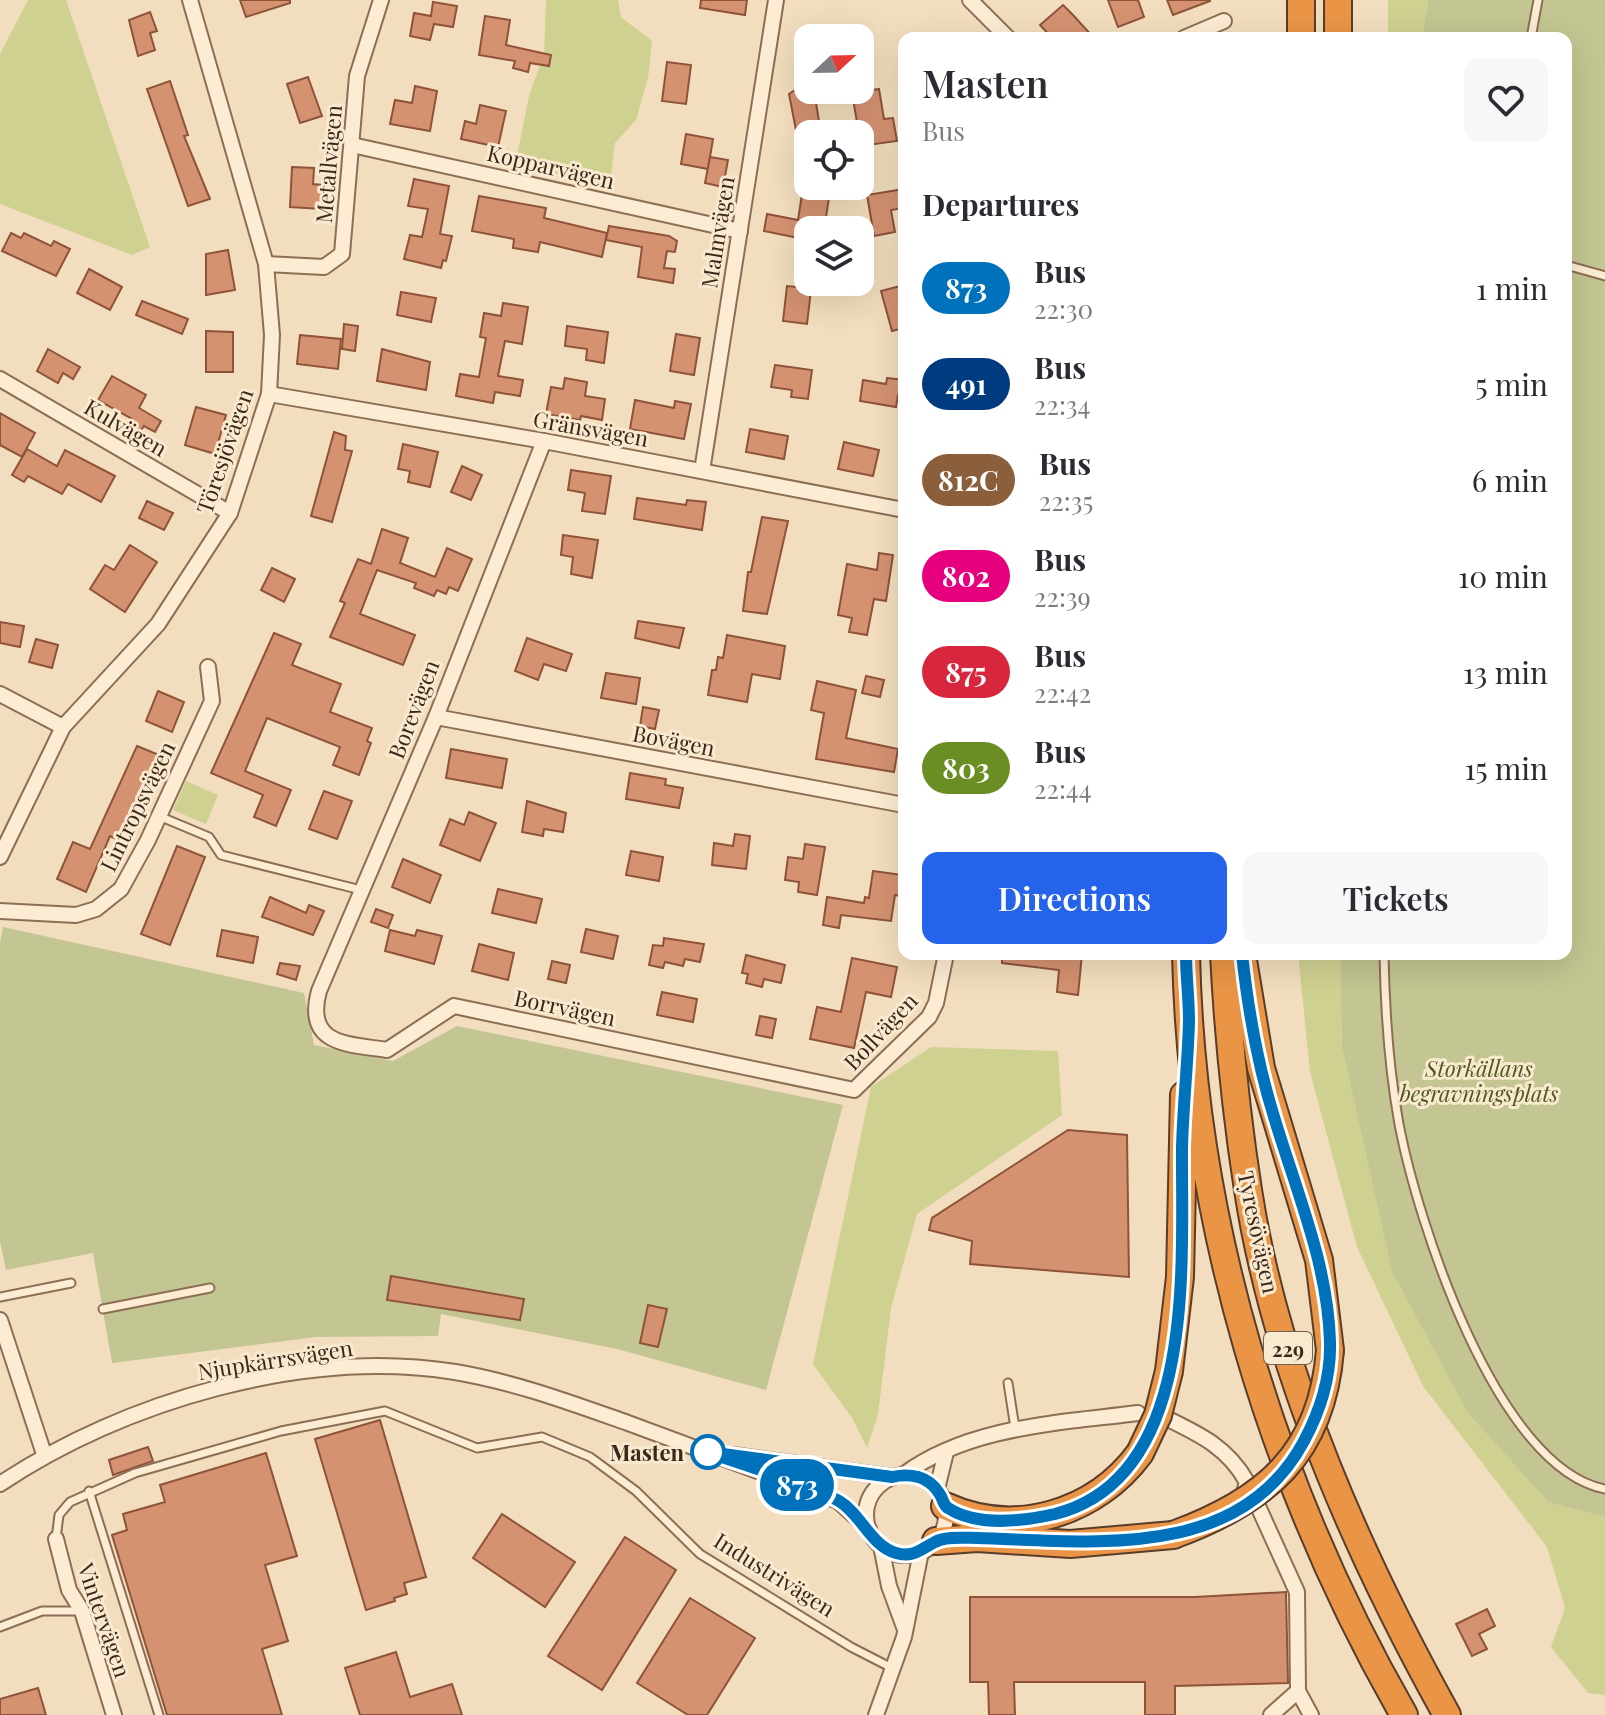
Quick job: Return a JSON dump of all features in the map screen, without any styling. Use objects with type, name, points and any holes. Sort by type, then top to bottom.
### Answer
[{"type":"highway","points":[[1301,0],[1301,32]]},
{"type":"highway","points":[[1338,0],[1338,32]]},
{"type":"highway","name":"Tyresövägen","points":[[1186,960],[1197,1106],[1221,1240],[1263,1399],[1328,1567],[1404,1715]]},
{"type":"highway","name":"Tyresövägen","points":[[1224,960],[1228,1035],[1248,1192],[1275,1310],[1319,1446],[1361,1551],[1447,1715]]},
{"type":"highway","points":[[928,1546],[977,1538],[1070,1544],[1173,1535],[1247,1502],[1286,1468],[1313,1425],[1328,1374],[1330,1350],[1319,1260],[1261,1068],[1243,960]]},
{"type":"highway","points":[[941,1498],[975,1518],[1018,1520],[1064,1511],[1114,1483],[1140,1453],[1158,1415],[1169,1371],[1180,1277],[1189,1020]]},
{"type":"street","name":"Töresjövägen","points":[[0,857],[63,727],[158,624],[230,513],[269,394],[272,335],[266,264],[190,0]]},
{"type":"street","name":"Metallvägen","points":[[266,264],[324,267],[342,254],[357,76],[381,0]]},
{"type":"street","name":"Malmvägen","points":[[702,471],[776,0]]},
{"type":"street","points":[[970,0],[1002,32]]},
{"type":"street","points":[[1198,32],[1224,21]]},
{"type":"street","name":"Kopparvägen","points":[[352,145],[740,231]]},
{"type":"street","name":"Kulvägen","points":[[0,379],[230,513]]},
{"type":"street","name":"Gränsvägen","points":[[269,394],[544,441],[898,509]]},
{"type":"street","name":"Borevägen","points":[[319,991],[436,717],[544,441]]},
{"type":"street","name":"Lintropsvägen","points":[[0,911],[76,915],[96,909],[121,889],[212,701],[208,667]]},
{"type":"street","points":[[0,694],[63,727]]},
{"type":"street","name":"Bovägen","points":[[436,717],[898,804]]},
{"type":"street","name":"Bollvägen","points":[[854,1090],[929,1017],[936,1003],[945,960]]},
{"type":"street","name":"Borrvägen","points":[[319,991],[317,1018],[326,1036],[333,1041],[387,1050],[454,1006],[854,1090]]},
{"type":"street","points":[[0,1320],[44,1454]]},
{"type":"street","name":"Njupkärrsvägen","points":[[0,1484],[44,1454],[189,1394],[275,1377],[368,1367],[453,1372],[533,1389],[838,1501],[869,1529]]},
{"type":"street","points":[[904,1627],[889,1586],[881,1546],[869,1529],[866,1513],[870,1498],[924,1459],[1015,1428],[1138,1413]]},
{"type":"street","points":[[1168,1419],[1213,1441],[1238,1466],[1247,1482],[1297,1592],[1298,1691],[1311,1715]]},
{"type":"street","name":"Njupkärrsvägen","points":[[708,1452],[897,1476]]},
{"type":"street","points":[[876,1715],[894,1669],[928,1546],[945,1523],[941,1498],[946,1452]]},
{"type":"street","points":[[897,1476],[922,1478],[941,1498]]},
{"type":"street","points":[[1242,1502],[1247,1482]]},
{"type":"street","name":"Vintervägen","points":[[56,1539],[69,1590],[82,1611],[114,1715]]},
{"type":"street","points":[[881,1546],[902,1554],[928,1546]]},
{"type":"street","points":[[1271,1715],[1298,1691]]},
{"type":"lane","points":[[1532,32],[1538,0]]},
{"type":"lane","points":[[1572,267],[1605,276]]},
{"type":"lane","points":[[159,816],[209,837],[221,855],[361,890]]},
{"type":"lane","points":[[1385,960],[1399,1125],[1410,1172],[1448,1291],[1481,1361],[1525,1428],[1547,1455],[1573,1476],[1605,1489]]},
{"type":"lane","points":[[0,1297],[71,1283]]},
{"type":"lane","points":[[103,1309],[210,1288]]},
{"type":"lane","points":[[1008,1383],[1015,1428]]},
{"type":"lane","name":"Industrivägen","points":[[89,1491],[176,1460],[290,1429],[385,1411],[477,1448],[542,1437],[590,1457],[636,1491],[700,1554],[851,1647],[894,1669]]},
{"type":"lane","points":[[56,1539],[59,1515],[70,1502],[89,1491],[159,1715]]},
{"type":"lane","points":[[0,1627],[42,1611],[82,1611]]},
{"type":"green space","points":[[28,0],[66,0],[150,247],[132,255],[0,204],[0,54]]},
{"type":"green space","points":[[546,0],[618,0],[621,17],[652,41],[648,78],[636,120],[615,143],[610,185],[515,166],[529,96],[544,54]]},
{"type":"green space","points":[[1388,0],[1428,0],[1423,32],[1388,32]]},
{"type":"green space","name":"Storkällans begravningsplats","points":[[1428,0],[1605,0],[1605,1517],[1548,1502],[1467,1412],[1392,1272],[1342,1047],[1340,960],[1572,960],[1572,32],[1423,32]]},
{"type":"green space","points":[[186,781],[218,795],[206,824],[173,810]]},
{"type":"green space","points":[[3,927],[304,993],[314,1045],[393,1061],[457,1026],[843,1105],[766,1390],[617,1349],[441,1314],[438,1336],[316,1337],[112,1363],[93,1253],[6,1270],[0,1241],[0,943]]},
{"type":"green space","points":[[1299,960],[1340,960],[1342,1047],[1392,1272],[1467,1412],[1548,1502],[1605,1517],[1605,1695],[1588,1693],[1551,1647],[1565,1608],[1547,1547],[1423,1386],[1357,1247],[1310,1072]]},
{"type":"green space","points":[[931,1047],[1058,1051],[1062,1115],[917,1214],[891,1308],[878,1415],[867,1448],[852,1418],[813,1364],[871,1087]]},
{"type":"building","points":[[240,0],[290,0],[290,3],[246,17]]},
{"type":"building","points":[[701,0],[747,0],[745,15],[700,8]]},
{"type":"building","points":[[1108,0],[1138,0],[1144,17],[1118,27]]},
{"type":"building","points":[[1167,0],[1210,0],[1210,1],[1173,15]]},
{"type":"building","points":[[433,2],[457,6],[453,27],[434,24],[430,40],[410,36],[414,13],[431,16]]},
{"type":"building","points":[[1063,5],[1088,32],[1046,32],[1040,25]]},
{"type":"building","points":[[150,12],[157,31],[150,33],[155,50],[138,56],[129,20]]},
{"type":"building","points":[[485,16],[510,20],[506,45],[551,55],[549,66],[530,63],[528,72],[513,68],[515,61],[479,55]]},
{"type":"building","points":[[667,62],[691,65],[686,104],[662,101]]},
{"type":"building","points":[[308,77],[322,116],[300,123],[287,84]]},
{"type":"building","points":[[170,81],[188,135],[184,136],[210,199],[188,206],[147,89]]},
{"type":"building","points":[[415,86],[437,91],[430,131],[390,124],[395,100],[412,103]]},
{"type":"building","points":[[879,89],[884,119],[893,118],[897,141],[874,144],[874,120],[857,120],[854,104],[874,104],[874,90]]},
{"type":"building","points":[[794,91],[794,104],[816,104],[819,120],[794,120],[789,94]]},
{"type":"building","points":[[480,105],[506,111],[498,147],[461,139],[465,121],[476,124]]},
{"type":"building","points":[[686,134],[713,139],[708,169],[681,164]]},
{"type":"building","points":[[710,157],[728,160],[723,187],[705,183]]},
{"type":"building","points":[[292,167],[314,168],[313,184],[322,185],[321,209],[290,207]]},
{"type":"building","points":[[414,179],[449,186],[440,234],[452,236],[446,261],[443,260],[441,268],[404,259],[410,235],[422,237],[428,209],[408,206]]},
{"type":"building","points":[[898,190],[898,209],[891,210],[895,232],[874,236],[874,216],[871,216],[868,200],[874,200],[874,194]]},
{"type":"building","points":[[479,196],[546,208],[544,218],[607,233],[602,257],[540,242],[538,252],[513,248],[514,239],[472,231]]},
{"type":"building","points":[[801,200],[829,200],[826,216],[799,216]]},
{"type":"building","points":[[767,214],[794,219],[794,237],[764,231]]},
{"type":"building","points":[[609,226],[669,236],[677,241],[675,252],[667,251],[664,268],[675,269],[673,283],[638,277],[642,247],[606,240]]},
{"type":"building","points":[[11,233],[21,238],[24,233],[51,246],[54,241],[70,249],[56,276],[2,251]]},
{"type":"building","points":[[228,250],[235,290],[206,295],[206,254]]},
{"type":"building","points":[[89,269],[122,287],[110,310],[77,293]]},
{"type":"building","points":[[787,286],[794,287],[794,296],[810,296],[807,324],[783,321]]},
{"type":"building","points":[[898,287],[898,330],[892,331],[881,291]]},
{"type":"building","points":[[401,292],[436,298],[431,322],[397,315]]},
{"type":"building","points":[[142,301],[188,319],[182,334],[136,315]]},
{"type":"building","points":[[503,303],[528,307],[522,344],[505,341],[498,376],[523,380],[520,396],[495,392],[493,403],[456,396],[460,374],[479,377],[486,338],[480,337],[484,313],[501,316]]},
{"type":"building","points":[[344,324],[358,326],[355,351],[342,349]]},
{"type":"building","points":[[567,326],[608,332],[604,363],[586,360],[587,349],[565,346]]},
{"type":"building","points":[[206,331],[233,332],[233,372],[206,372]]},
{"type":"building","points":[[676,334],[700,338],[694,375],[670,371]]},
{"type":"building","points":[[300,335],[341,339],[338,369],[297,364]]},
{"type":"building","points":[[48,349],[80,367],[73,379],[63,373],[58,383],[37,371]]},
{"type":"building","points":[[382,349],[430,362],[426,390],[377,381]]},
{"type":"building","points":[[775,365],[812,370],[808,399],[791,397],[792,390],[771,387]]},
{"type":"building","points":[[112,376],[146,395],[139,408],[161,421],[155,432],[144,426],[139,433],[128,426],[132,419],[98,400]]},
{"type":"building","points":[[565,378],[587,382],[585,396],[605,399],[602,420],[546,414],[551,387],[563,389]]},
{"type":"building","points":[[887,378],[898,379],[896,407],[860,401],[863,380],[886,384]]},
{"type":"building","points":[[635,400],[674,408],[675,401],[691,404],[684,439],[630,429]]},
{"type":"building","points":[[196,407],[226,415],[215,454],[185,445]]},
{"type":"building","points":[[0,413],[35,433],[22,457],[0,445]]},
{"type":"building","points":[[750,429],[788,436],[784,459],[746,452]]},
{"type":"building","points":[[334,432],[346,436],[345,450],[352,451],[332,522],[311,516]]},
{"type":"building","points":[[844,442],[879,450],[873,476],[838,469]]},
{"type":"building","points":[[403,444],[438,452],[430,487],[408,482],[410,471],[398,469]]},
{"type":"building","points":[[27,449],[57,466],[65,450],[115,476],[101,502],[68,484],[62,494],[28,476],[24,482],[12,475]]},
{"type":"building","points":[[462,466],[482,475],[471,500],[451,492]]},
{"type":"building","points":[[571,470],[611,476],[605,514],[582,511],[585,493],[568,490]]},
{"type":"building","points":[[637,498],[686,505],[687,500],[706,502],[702,530],[634,519]]},
{"type":"building","points":[[147,501],[173,513],[164,530],[139,518]]},
{"type":"building","points":[[762,517],[788,521],[767,614],[743,611],[748,572],[751,572]]},
{"type":"building","points":[[382,529],[408,538],[400,563],[435,577],[447,548],[472,559],[458,591],[449,587],[446,594],[437,590],[434,596],[414,588],[416,583],[377,570],[360,614],[415,635],[403,665],[330,637],[345,603],[340,601],[358,559],[371,564]]},
{"type":"building","points":[[563,535],[598,540],[592,578],[571,574],[573,557],[561,555]]},
{"type":"building","points":[[130,545],[157,562],[125,612],[90,589],[105,565],[114,570]]},
{"type":"building","points":[[879,553],[893,555],[886,601],[874,599],[867,635],[849,632],[852,618],[838,615],[847,564],[877,570]]},
{"type":"building","points":[[272,568],[295,579],[284,602],[261,590]]},
{"type":"building","points":[[638,621],[684,628],[679,648],[635,638]]},
{"type":"building","points":[[0,622],[24,626],[20,647],[0,643]]},
{"type":"building","points":[[274,633],[301,644],[292,665],[341,684],[330,712],[372,728],[367,741],[371,743],[359,775],[333,765],[340,747],[267,718],[245,771],[291,790],[276,826],[254,817],[263,795],[211,773]]},
{"type":"building","points":[[727,635],[785,646],[780,679],[752,674],[747,702],[708,695],[712,670],[716,670],[718,657],[723,658]]},
{"type":"building","points":[[527,638],[572,654],[566,671],[544,664],[538,680],[515,671]]},
{"type":"building","points":[[36,639],[58,645],[52,668],[29,662]]},
{"type":"building","points":[[606,673],[640,678],[636,704],[601,698]]},
{"type":"building","points":[[866,676],[884,680],[880,697],[862,693]]},
{"type":"building","points":[[817,681],[856,690],[846,738],[898,749],[894,772],[816,759],[824,713],[811,710]]},
{"type":"building","points":[[158,691],[184,702],[172,732],[146,721]]},
{"type":"building","points":[[643,707],[659,710],[655,729],[640,726]]},
{"type":"building","points":[[137,746],[164,757],[123,842],[110,836],[86,892],[57,879],[73,842],[90,849]]},
{"type":"building","points":[[451,749],[507,759],[502,788],[446,778]]},
{"type":"building","points":[[630,773],[666,779],[665,785],[683,788],[679,808],[626,799]]},
{"type":"building","points":[[324,791],[352,801],[337,839],[309,829]]},
{"type":"building","points":[[527,801],[566,813],[563,832],[544,829],[543,836],[522,832]]},
{"type":"building","points":[[469,812],[496,823],[480,861],[440,845],[450,819],[464,825]]},
{"type":"building","points":[[735,834],[750,836],[746,869],[712,865],[714,843],[733,846]]},
{"type":"building","points":[[805,844],[825,847],[817,895],[798,892],[799,882],[785,880],[788,857],[803,859]]},
{"type":"building","points":[[177,846],[205,857],[170,945],[141,934]]},
{"type":"building","points":[[631,851],[663,857],[659,881],[626,875]]},
{"type":"building","points":[[403,859],[441,875],[430,903],[392,887]]},
{"type":"building","points":[[873,871],[898,874],[898,896],[895,895],[891,921],[841,915],[839,928],[823,925],[827,897],[864,903],[865,897],[869,898]]},
{"type":"building","points":[[498,889],[542,899],[536,923],[492,913]]},
{"type":"building","points":[[270,897],[306,913],[309,905],[324,911],[313,935],[262,917]]},
{"type":"building","points":[[376,909],[393,915],[388,928],[371,922]]},
{"type":"building","points":[[586,929],[618,936],[613,959],[581,952]]},
{"type":"building","points":[[222,930],[258,937],[253,963],[217,956]]},
{"type":"building","points":[[390,930],[415,936],[417,930],[442,936],[434,964],[385,951]]},
{"type":"building","points":[[664,938],[704,944],[700,962],[685,959],[683,966],[665,962],[663,968],[649,965],[653,945],[663,946]]},
{"type":"building","points":[[479,944],[514,953],[508,980],[472,971]]},
{"type":"building","points":[[746,955],[785,965],[781,983],[764,979],[762,987],[746,983],[748,974],[742,973]]},
{"type":"building","points":[[852,958],[897,967],[891,997],[866,992],[854,1048],[810,1039],[817,1007],[841,1012]]},
{"type":"building","points":[[1002,960],[1081,960],[1078,995],[1057,992],[1059,970],[1002,963]]},
{"type":"building","points":[[552,961],[570,965],[566,983],[548,979]]},
{"type":"building","points":[[280,963],[300,966],[296,980],[277,974]]},
{"type":"building","points":[[662,992],[697,999],[693,1022],[657,1015]]},
{"type":"building","points":[[760,1016],[776,1019],[772,1038],[756,1035]]},
{"type":"building","points":[[1068,1130],[1127,1135],[1129,1277],[970,1264],[972,1241],[929,1230],[932,1218]]},
{"type":"building","points":[[391,1276],[524,1299],[520,1320],[387,1300]]},
{"type":"building","points":[[648,1305],[667,1309],[658,1347],[640,1343]]},
{"type":"building","points":[[380,1420],[426,1577],[404,1583],[407,1594],[394,1598],[395,1601],[366,1610],[315,1439]]},
{"type":"building","points":[[148,1447],[153,1461],[113,1475],[109,1460]]},
{"type":"building","points":[[266,1453],[297,1556],[265,1565],[288,1641],[262,1649],[282,1715],[167,1715],[112,1535],[127,1530],[123,1514],[165,1502],[160,1485]]},
{"type":"building","points":[[502,1514],[575,1562],[545,1607],[473,1558]]},
{"type":"building","points":[[625,1537],[676,1570],[602,1690],[548,1656]]},
{"type":"building","points":[[1286,1592],[1288,1683],[1175,1686],[1175,1715],[1145,1715],[1145,1682],[1014,1682],[1015,1715],[989,1715],[988,1682],[970,1682],[970,1597],[1195,1597]]},
{"type":"building","points":[[690,1598],[755,1638],[707,1715],[688,1715],[637,1683]]},
{"type":"building","points":[[1487,1609],[1495,1626],[1479,1634],[1487,1649],[1472,1656],[1456,1624]]},
{"type":"building","points":[[396,1652],[410,1697],[452,1684],[462,1715],[360,1715],[345,1668]]},
{"type":"building","points":[[38,1688],[46,1715],[0,1715],[0,1699]]},
{"type":"bus line","name":"873","points":[[1186,960],[1189,1020],[1183,1112],[1180,1277],[1174,1343],[1163,1396],[1152,1429],[1140,1453],[1114,1483],[1074,1508],[1054,1514],[1018,1520],[975,1518],[945,1506],[937,1489],[912,1475],[892,1477],[708,1452],[838,1501],[869,1529],[881,1546],[902,1554],[921,1552],[936,1541],[958,1538],[1070,1544],[1114,1543],[1173,1535],[1227,1514],[1271,1484],[1301,1448],[1313,1425],[1328,1374],[1330,1339],[1319,1260],[1261,1068],[1243,960]]},
{"type":"place","name":"Masten","points":[[708,1452]]}]
